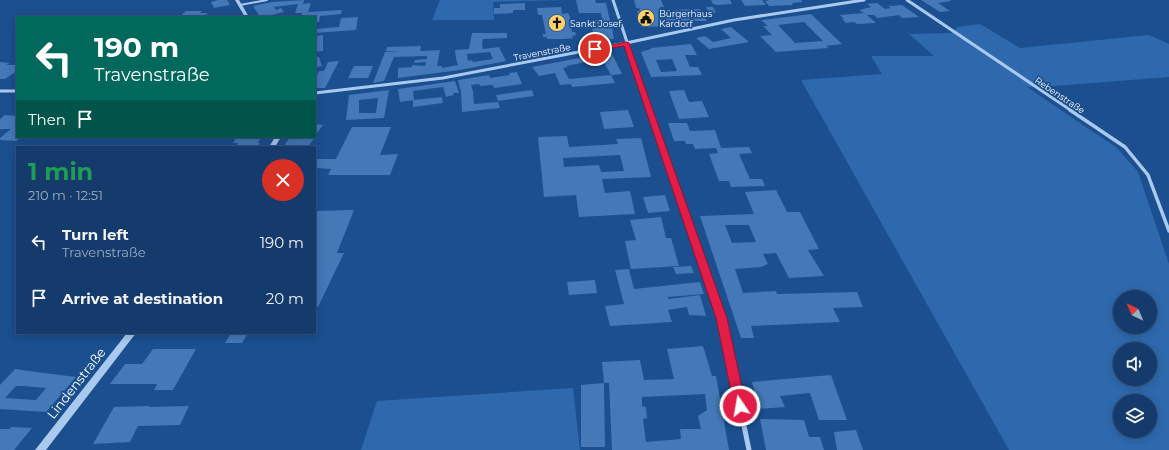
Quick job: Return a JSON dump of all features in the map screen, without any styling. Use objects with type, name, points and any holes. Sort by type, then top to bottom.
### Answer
[{"type":"street","points":[[237,0],[246,16]]},
{"type":"street","points":[[613,0],[626,43],[722,318],[749,450]]},
{"type":"street","name":"Travenstraße","points":[[316,93],[443,78],[626,43],[734,20],[864,0]]},
{"type":"street","name":"Rebenstraße","points":[[907,0],[1125,147],[1148,175],[1169,231]]},
{"type":"street","points":[[0,91],[16,91]]},
{"type":"street","name":"Lindenstraße","points":[[40,450],[131,334]]},
{"type":"lane","points":[[240,5],[267,0]]},
{"type":"shaded area","points":[[440,0],[562,0],[493,2],[494,20],[432,20]]},
{"type":"shaded area","points":[[980,24],[1020,48],[1149,35],[1169,44],[1169,77],[1027,87],[1117,148],[1138,172],[1169,264],[1169,450],[1009,450],[801,80],[882,74],[871,56],[934,56],[909,34],[951,33],[958,27]]},
{"type":"shaded area","points":[[573,388],[580,450],[361,450],[377,401]]},
{"type":"building","points":[[227,0],[230,5],[214,8],[211,2]]},
{"type":"building","points":[[304,0],[303,4],[311,3],[308,12],[342,10],[341,14],[320,16],[319,22],[316,22],[316,16],[301,16],[302,13],[295,13],[298,4],[274,7],[276,10],[281,8],[284,12],[272,16],[259,16],[253,6],[272,2]]},
{"type":"building","points":[[576,0],[595,0],[596,3],[606,3],[611,25],[593,24],[593,20],[602,20],[601,13],[579,13]]},
{"type":"building","points":[[634,0],[661,0],[664,7],[660,7],[661,10],[666,10],[666,12],[673,12],[673,10],[700,9],[707,21],[670,21],[672,26],[642,27],[637,11],[640,11],[639,8],[636,8]]},
{"type":"building","points":[[711,0],[730,0],[732,4],[717,5],[713,4]]},
{"type":"building","points":[[741,0],[762,0],[766,5],[745,6]]},
{"type":"building","points":[[801,0],[803,2],[792,3],[793,5],[769,6],[765,1]]},
{"type":"building","points":[[921,0],[949,0],[951,1],[938,3],[950,11],[940,12]]},
{"type":"building","points":[[525,3],[525,10],[513,10],[513,13],[494,14],[494,8],[500,8],[500,4]]},
{"type":"building","points":[[877,3],[885,9],[891,8],[888,6],[902,5],[919,17],[902,18],[899,15],[877,18],[874,15],[867,15],[876,23],[857,24],[854,22],[846,23],[840,15],[864,13],[859,10],[871,7],[867,4]]},
{"type":"building","name":"Sankt Josef","points":[[561,7],[562,14],[568,13],[572,32],[575,32],[576,35],[572,36],[573,38],[565,39],[547,39],[547,37],[543,37],[543,34],[546,34],[542,15],[538,15],[537,8]]},
{"type":"building","points":[[706,7],[713,7],[716,13],[709,13]]},
{"type":"building","points":[[186,11],[202,11],[200,13],[208,13],[204,16],[180,16]]},
{"type":"building","points":[[811,14],[842,44],[826,46],[829,48],[776,52],[760,36],[772,35],[763,26],[768,26],[761,20]],"holes":[[[804,22],[823,41],[795,43],[778,25]]]},
{"type":"building","points":[[358,17],[356,30],[316,33],[316,29],[339,27],[341,18]]},
{"type":"building","points":[[592,27],[612,28],[614,39],[594,40]]},
{"type":"building","points":[[731,27],[749,42],[709,49],[696,38],[705,36],[713,42],[731,38],[721,29]]},
{"type":"building","points":[[472,33],[507,33],[507,38],[483,39],[482,45],[483,49],[499,47],[506,61],[460,70],[398,78],[398,68],[412,67],[412,65],[425,66],[426,62],[414,63],[415,60],[427,59],[427,56],[394,57],[384,81],[373,83],[385,52],[403,51],[386,51],[387,47],[421,46],[420,51],[440,50],[437,66],[442,66],[442,68],[458,65],[455,50],[469,49]],"holes":[[[490,52],[493,59],[473,62],[472,60],[468,61],[467,54]]]},
{"type":"building","points":[[323,35],[323,51],[316,52],[316,36]]},
{"type":"building","points":[[691,44],[697,55],[685,55],[690,67],[698,67],[702,75],[651,77],[641,52],[651,48]],"holes":[[[672,59],[677,71],[661,72],[656,60]]]},
{"type":"building","points":[[611,52],[622,74],[611,75],[615,83],[572,87],[571,84],[560,85],[555,73],[539,76],[532,67]],"holes":[[[602,59],[611,75],[569,79],[563,68],[568,67],[566,66]]]},
{"type":"building","points":[[316,57],[319,57],[322,66],[316,68]]},
{"type":"building","points":[[339,61],[325,88],[316,88],[316,78],[319,71],[324,71],[328,62]]},
{"type":"building","points":[[0,62],[10,63],[6,65],[16,65],[16,72],[5,79],[0,79]]},
{"type":"building","points":[[354,66],[373,66],[368,78],[348,78]]},
{"type":"building","points":[[517,72],[522,84],[494,88],[493,85],[471,85],[474,104],[498,102],[500,108],[462,112],[461,92],[458,80],[489,75],[490,78],[510,75],[509,73]]},
{"type":"building","points":[[455,81],[459,93],[453,93],[454,95],[446,97],[443,87],[413,91],[414,100],[400,102],[398,89]]},
{"type":"building","points":[[389,90],[384,118],[346,120],[349,95]],"holes":[[[378,98],[376,113],[359,113],[359,100]]]},
{"type":"building","points":[[532,90],[534,96],[498,101],[496,95]]},
{"type":"building","points":[[684,90],[689,102],[702,101],[709,117],[679,119],[669,91]]},
{"type":"building","points":[[442,97],[443,103],[413,107],[413,100]]},
{"type":"building","points":[[628,110],[634,127],[604,129],[600,112]]},
{"type":"building","points":[[5,115],[16,116],[16,138],[20,138],[16,141],[0,140],[0,138],[11,129],[0,129],[0,119]]},
{"type":"building","points":[[668,123],[687,123],[690,131],[715,130],[721,148],[749,147],[752,153],[739,154],[750,179],[762,179],[765,186],[731,187],[729,181],[719,181],[709,154],[718,153],[716,148],[695,149],[693,144],[686,144],[685,141],[674,141]]},
{"type":"building","points":[[316,124],[323,125],[316,135]]},
{"type":"building","points":[[352,127],[391,127],[380,155],[398,154],[390,175],[328,175],[331,169],[316,168],[316,159],[336,159]]},
{"type":"building","points":[[567,136],[569,147],[618,144],[616,139],[641,138],[651,177],[602,179],[605,193],[630,191],[635,214],[579,217],[576,195],[544,197],[538,137]],"holes":[[[620,155],[624,171],[601,172],[599,165],[564,167],[563,158]]]},
{"type":"building","points":[[236,138],[260,138],[258,143],[260,143],[258,146],[236,146],[238,143],[233,143]]},
{"type":"building","points":[[289,138],[314,138],[309,146],[284,146]]},
{"type":"building","points":[[776,190],[787,212],[800,212],[819,249],[808,250],[824,276],[789,278],[776,253],[763,254],[768,264],[761,267],[735,269],[743,293],[776,291],[777,294],[857,292],[863,307],[833,308],[840,322],[751,326],[754,338],[741,338],[700,216],[754,214],[745,192]],"holes":[[[725,225],[749,225],[756,242],[732,243]]]},
{"type":"building","points":[[665,195],[670,211],[648,213],[643,197]]},
{"type":"building","points":[[354,210],[337,253],[344,253],[318,307],[316,306],[316,211]]},
{"type":"building","points":[[661,217],[666,238],[671,238],[679,266],[631,269],[625,241],[636,240],[630,220]]},
{"type":"building","points":[[691,266],[694,273],[676,274],[673,267]]},
{"type":"building","points":[[629,269],[634,289],[700,282],[704,294],[668,297],[668,299],[700,295],[706,316],[689,315],[687,307],[668,310],[672,322],[610,326],[605,306],[624,304],[615,270]]},
{"type":"building","points":[[595,280],[597,293],[569,295],[567,282]]},
{"type":"building","points":[[230,334],[247,334],[242,343],[225,343]]},
{"type":"building","points":[[703,346],[712,376],[716,376],[729,450],[612,450],[609,383],[604,383],[602,362],[640,360],[644,380],[674,379],[667,349]],"holes":[[[705,394],[707,410],[698,416],[701,429],[680,429],[681,439],[646,442],[643,419],[647,418],[646,407],[642,406],[642,397]]]},
{"type":"building","points":[[153,349],[196,349],[173,390],[154,390],[157,384],[110,384],[125,364],[142,364]]},
{"type":"building","points":[[15,369],[76,377],[46,412],[0,409],[0,385]],"holes":[[[16,386],[46,388],[36,400],[5,398]]]},
{"type":"building","points":[[831,375],[847,420],[819,420],[810,393],[780,396],[785,407],[759,409],[752,382]]},
{"type":"building","points":[[604,383],[605,447],[581,447],[581,385]]},
{"type":"building","points":[[150,406],[149,407],[189,406],[180,425],[138,426],[130,442],[93,444],[114,407]]},
{"type":"building","points":[[760,419],[804,420],[809,437],[820,437],[824,450],[766,450]]},
{"type":"building","points":[[11,427],[32,428],[14,450],[0,450],[0,429],[10,429]]},
{"type":"building","points":[[856,430],[863,450],[837,450],[834,432]]},
{"type":"place","name":"Bürgerhaus Kardorf","points":[[646,18]]},
{"type":"place","name":"Sankt Josef","points":[[557,23]]},
{"type":"route","points":[[595,49],[626,43],[722,318],[740,406]]}]
